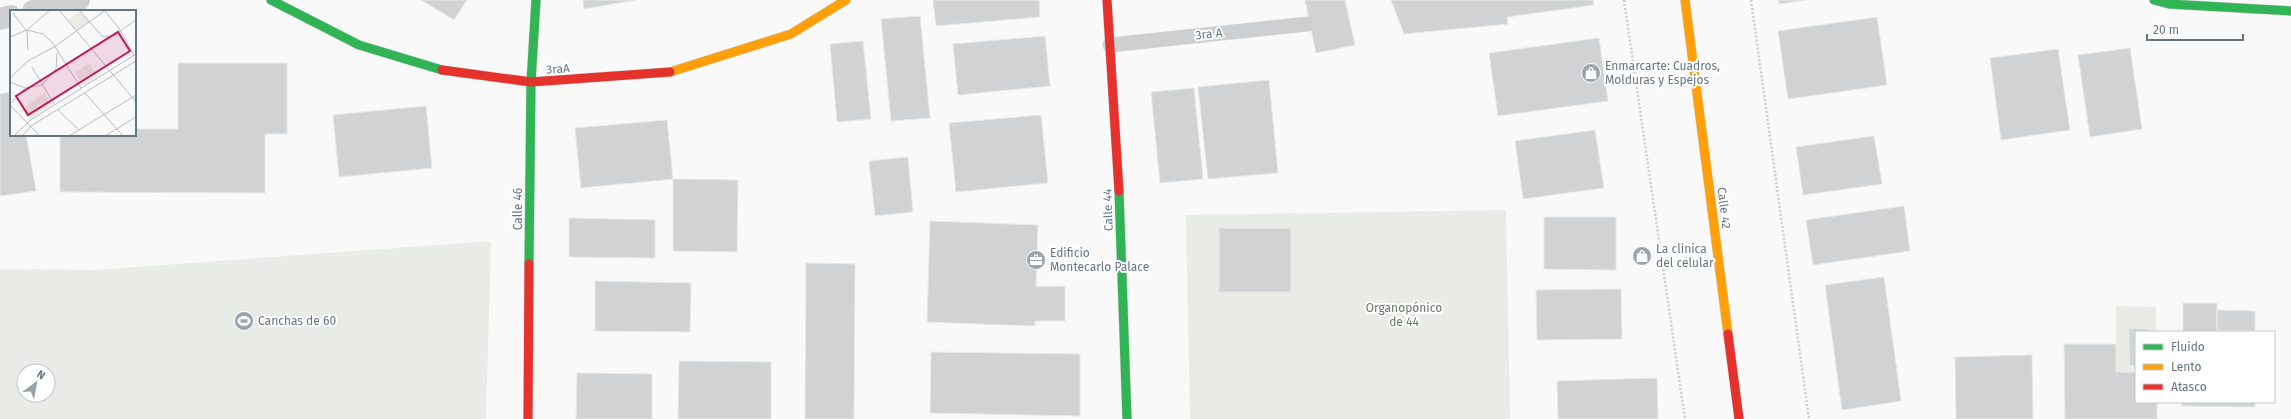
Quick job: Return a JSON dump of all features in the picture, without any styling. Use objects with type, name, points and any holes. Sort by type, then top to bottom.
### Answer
[{"type":"street","points":[[38,10],[79,0]]},
{"type":"street","name":"3raA","points":[[271,0],[359,45],[444,70],[531,82],[664,74],[791,34],[846,0]]},
{"type":"street","name":"Calle 46","points":[[528,419],[531,82],[536,0]]},
{"type":"street","name":"Calle 44","points":[[1107,0],[1120,204],[1127,419]]},
{"type":"street","name":"Calle 42","points":[[1685,0],[1739,419]]},
{"type":"street","points":[[2154,0],[2169,4],[2291,11]]},
{"type":"street","points":[[0,19],[10,16]]},
{"type":"lane","name":"3ra A","points":[[1110,45],[1308,24]]},
{"type":"path","points":[[1624,0],[1685,419]]},
{"type":"path","points":[[1751,0],[1809,419]]},
{"type":"green space","name":"Organopónico de 44","points":[[1506,210],[1510,419],[1190,419],[1186,215]]},
{"type":"green space","name":"Canchas de 60","points":[[491,241],[486,419],[0,419],[0,269],[95,270]]},
{"type":"green space","points":[[2116,306],[2156,307],[2156,331],[2135,331],[2135,372],[2116,372]]},
{"type":"shaded area","points":[[2129,329],[2147,329],[2147,331],[2135,331],[2135,365],[2130,365]]},
{"type":"building","points":[[421,0],[467,0],[454,20]]},
{"type":"building","points":[[583,0],[636,0],[584,9]]},
{"type":"building","points":[[933,0],[1039,0],[1040,17],[936,26]]},
{"type":"building","points":[[1305,0],[1345,0],[1355,45],[1316,53]]},
{"type":"building","points":[[1391,0],[1593,0],[1594,5],[1507,17],[1508,24],[1404,34]]},
{"type":"building","points":[[1779,0],[1805,0],[1779,4]]},
{"type":"building","points":[[920,16],[930,118],[891,121],[881,19]]},
{"type":"building","points":[[1877,17],[1887,85],[1788,99],[1778,31]]},
{"type":"building","points":[[1045,36],[1050,86],[958,95],[953,44]]},
{"type":"building","points":[[1599,38],[1608,101],[1498,116],[1489,53]]},
{"type":"building","points":[[863,41],[871,119],[837,122],[830,44]]},
{"type":"building","points":[[2130,48],[2142,129],[2090,137],[2078,55]]},
{"type":"building","points":[[2058,49],[2070,130],[2001,140],[1990,58]]},
{"type":"building","points":[[178,63],[287,63],[287,134],[265,134],[265,193],[60,192],[60,136],[136,136],[136,129],[178,129]]},
{"type":"building","points":[[1269,80],[1278,173],[1208,179],[1198,87]]},
{"type":"building","points":[[1194,88],[1203,179],[1160,183],[1151,92]]},
{"type":"building","points":[[10,92],[10,136],[26,136],[36,191],[0,196],[0,94]]},
{"type":"building","points":[[426,106],[432,168],[339,177],[333,115]]},
{"type":"building","points":[[1041,115],[1048,183],[956,192],[949,123]]},
{"type":"building","points":[[667,120],[673,179],[581,188],[575,128]]},
{"type":"building","points":[[1595,130],[1604,188],[1523,199],[1515,141]]},
{"type":"building","points":[[1874,136],[1882,184],[1803,195],[1796,147]]},
{"type":"building","points":[[908,157],[913,212],[875,216],[869,161]]},
{"type":"building","points":[[673,179],[738,180],[737,252],[673,251]]},
{"type":"building","points":[[1904,206],[1910,251],[1813,265],[1806,220]]},
{"type":"building","points":[[1544,217],[1616,217],[1616,270],[1544,269]]},
{"type":"building","points":[[569,218],[655,220],[655,258],[569,257]]},
{"type":"building","points":[[930,221],[1038,225],[1036,287],[1065,286],[1065,321],[1035,321],[1035,326],[927,322]]},
{"type":"building","points":[[1219,228],[1291,228],[1291,292],[1219,292]]},
{"type":"building","points":[[806,263],[855,264],[854,419],[805,419]]},
{"type":"building","points":[[1884,277],[1901,401],[1842,410],[1825,285]]},
{"type":"building","points":[[595,281],[691,283],[690,332],[595,331]]},
{"type":"building","points":[[1621,289],[1622,339],[1537,340],[1536,290]]},
{"type":"building","points":[[2183,303],[2217,303],[2217,330],[2236,331],[2183,331]]},
{"type":"building","points":[[2217,310],[2255,311],[2255,331],[2217,330]]},
{"type":"building","points":[[2064,344],[2116,344],[2116,372],[2135,372],[2135,403],[2157,403],[2157,419],[2065,419]]},
{"type":"building","points":[[931,352],[1080,354],[1080,416],[930,413]]},
{"type":"building","points":[[2032,355],[2033,419],[1956,419],[1955,357]]},
{"type":"building","points":[[679,361],[771,362],[771,419],[678,419]]},
{"type":"building","points":[[577,373],[652,374],[652,419],[576,419]]},
{"type":"building","points":[[1657,378],[1658,419],[1558,419],[1557,381]]},
{"type":"building","points":[[2182,403],[2255,403],[2255,407],[2182,406]]},
{"type":"traffic: fast","points":[[271,0],[359,45],[442,70]]},
{"type":"traffic: fast","points":[[529,264],[531,82],[536,0]]},
{"type":"traffic: fast","points":[[2154,0],[2169,4],[2291,11]]},
{"type":"traffic: fast","points":[[1119,191],[1127,419]]},
{"type":"traffic: slow","points":[[670,72],[791,34],[846,0]]},
{"type":"traffic: slow","points":[[1685,0],[1728,334]]},
{"type":"traffic: jam","points":[[1107,0],[1119,191]]},
{"type":"traffic: jam","points":[[442,70],[531,82],[670,72]]},
{"type":"traffic: jam","points":[[528,419],[529,264]]},
{"type":"traffic: jam","points":[[1728,334],[1739,419]]},
{"type":"place","name":"Enmarcarte: Cuadros, Molduras y Espejos","points":[[1591,73]]},
{"type":"place","name":"La clinica del celular","points":[[1642,256]]},
{"type":"place","name":"Edificio Montecarlo Palace","points":[[1036,260]]},
{"type":"place","name":"Canchas de 60","points":[[244,321]]}]
